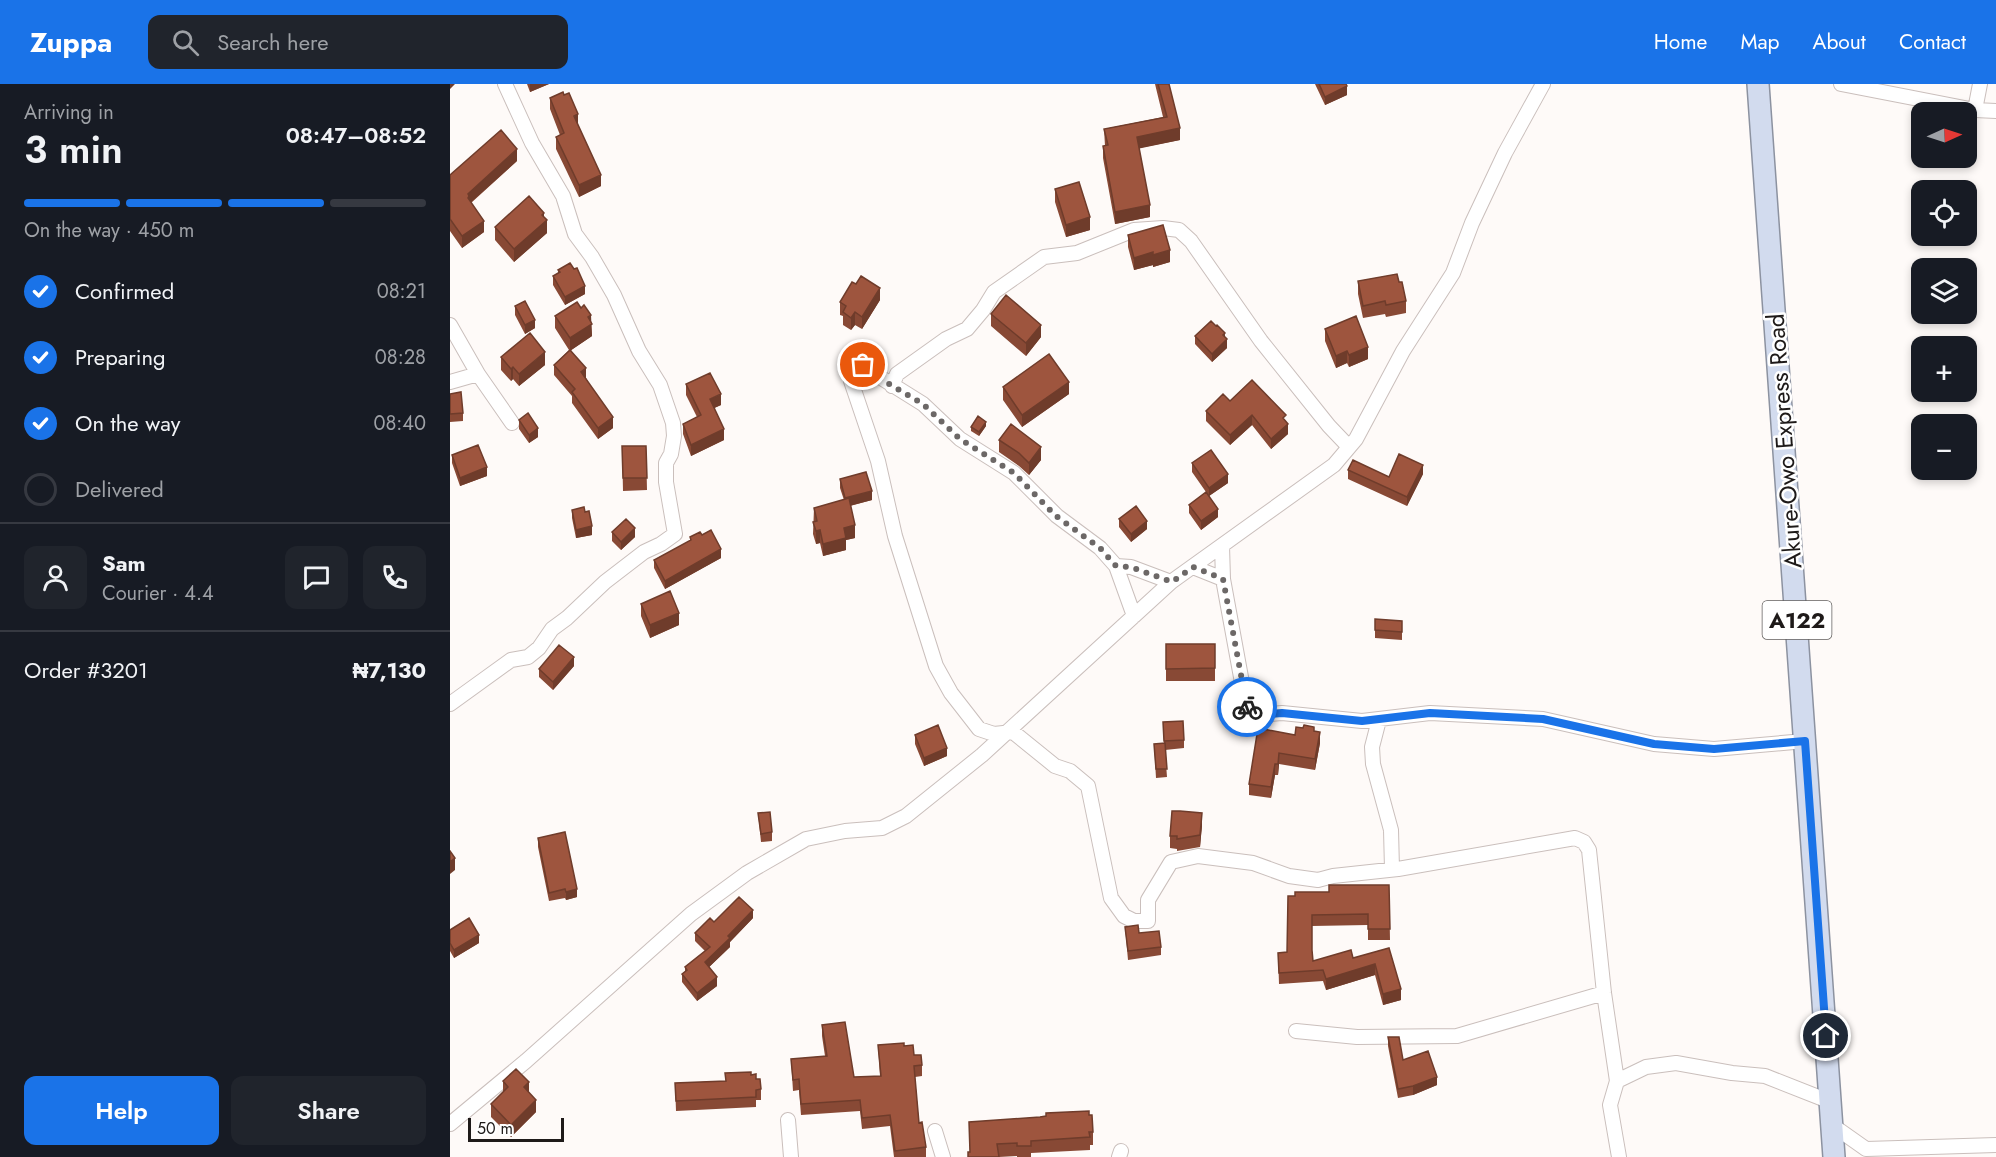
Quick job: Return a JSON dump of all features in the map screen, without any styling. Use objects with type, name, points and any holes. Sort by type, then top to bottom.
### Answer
[{"type":"highway","name":"Akure-Owo Express Road","points":[[1758,84],[1834,1157]]},
{"type":"street","points":[[450,704],[511,660],[528,657],[539,648],[552,629],[605,582],[644,552],[675,534],[666,482],[666,463],[671,454],[674,436],[673,423],[660,385],[639,351],[614,295],[575,234],[563,196],[532,143],[505,84]]},
{"type":"street","points":[[450,1124],[526,1061],[691,914],[747,873],[806,839],[845,831],[882,828],[906,816],[982,755],[1172,582],[1334,465],[1356,439],[1403,351],[1453,273],[1472,223],[1500,163],[1543,84]]},
{"type":"street","points":[[1841,84],[1934,102]]},
{"type":"street","points":[[1977,102],[1980,84]]},
{"type":"street","points":[[1977,110],[1996,111]]},
{"type":"street","points":[[892,386],[897,374],[940,343],[967,329],[994,292],[1044,257],[1077,253],[1134,230],[1163,228],[1179,230],[1191,241],[1260,340],[1349,447]]},
{"type":"street","points":[[450,325],[478,374],[512,423]]},
{"type":"street","points":[[1134,616],[1116,566],[1100,548],[1056,516],[1014,473],[960,439],[923,404],[851,359],[851,381],[878,461],[895,536],[936,666],[951,693],[979,729],[994,734],[1013,732],[1055,766],[1070,771],[1088,786],[1111,898],[1124,916],[1134,921],[1148,921],[1148,900],[1171,862],[1198,856],[1253,863],[1289,876],[1318,880],[1575,838],[1584,842],[1589,850],[1604,993],[1617,1081],[1610,1105],[1619,1157]]},
{"type":"street","points":[[450,382],[478,374]]},
{"type":"street","points":[[1222,546],[1223,579],[1248,710],[1257,715],[1282,713],[1362,721],[1430,713],[1543,719],[1654,744],[1714,749],[1805,741]]},
{"type":"street","points":[[1116,566],[1131,567],[1172,582]]},
{"type":"street","points":[[1193,567],[1223,579]]},
{"type":"street","points":[[1379,720],[1372,747],[1373,764],[1391,830],[1392,869]]},
{"type":"street","points":[[1296,1031],[1357,1037],[1457,1035],[1604,993]]},
{"type":"street","points":[[1617,1081],[1646,1067],[1676,1063],[1732,1073],[1765,1076],[1831,1102]]},
{"type":"street","points":[[788,1120],[791,1157]]},
{"type":"street","points":[[1832,1125],[1863,1153],[1996,1146]]},
{"type":"street","points":[[935,1131],[943,1157]]},
{"type":"building","points":[[1158,84],[1169,84],[1180,128],[1137,137],[1150,205],[1115,212],[1103,146],[1108,145],[1104,129],[1167,117]]},
{"type":"building","points":[[1319,84],[1346,84],[1347,86],[1325,97]]},
{"type":"building","points":[[563,92],[564,95],[569,93],[578,114],[574,116],[601,175],[579,185],[556,137],[564,133],[550,98]]},
{"type":"building","points":[[501,130],[517,149],[468,194],[468,198],[484,221],[462,236],[450,219],[450,175]]},
{"type":"building","points":[[1079,182],[1090,217],[1066,225],[1055,189]]},
{"type":"building","points":[[529,196],[547,220],[514,249],[495,227]]},
{"type":"building","points":[[1163,225],[1170,250],[1134,258],[1128,235]]},
{"type":"building","points":[[570,263],[574,269],[577,268],[585,286],[565,297],[553,276]]},
{"type":"building","points":[[1397,274],[1399,282],[1402,282],[1406,301],[1386,305],[1385,301],[1363,306],[1358,281]]},
{"type":"building","points":[[861,276],[880,288],[862,317],[855,312],[851,318],[843,312],[846,306],[840,302],[852,282],[856,284]]},
{"type":"building","points":[[1006,295],[1041,325],[1026,343],[991,314]]},
{"type":"building","points":[[525,301],[535,320],[525,325],[515,306]]},
{"type":"building","points":[[577,302],[581,308],[584,305],[591,315],[588,317],[592,324],[570,338],[555,316]]},
{"type":"building","points":[[1356,316],[1368,347],[1349,355],[1347,351],[1336,356],[1325,329]]},
{"type":"building","points":[[1211,321],[1225,333],[1223,335],[1227,339],[1212,354],[1195,336]]},
{"type":"building","points":[[530,333],[545,352],[519,374],[513,367],[511,369],[501,357]]},
{"type":"building","points":[[570,350],[586,368],[581,372],[613,417],[598,428],[572,392],[575,389],[554,365]]},
{"type":"building","points":[[1049,354],[1069,382],[1022,415],[1003,387]]},
{"type":"building","points":[[710,373],[721,394],[710,399],[724,429],[691,445],[683,424],[701,415],[686,384]]},
{"type":"building","points":[[1252,380],[1286,415],[1283,418],[1288,424],[1271,439],[1252,415],[1230,435],[1206,411],[1223,394],[1230,401]]},
{"type":"building","points":[[461,392],[463,413],[450,414],[450,394]]},
{"type":"building","points":[[528,413],[538,428],[529,435],[519,420]]},
{"type":"building","points":[[978,416],[986,422],[979,432],[971,427]]},
{"type":"building","points":[[1011,424],[1041,447],[1029,463],[1019,453],[999,440]]},
{"type":"building","points":[[478,445],[487,467],[460,478],[452,455]]},
{"type":"building","points":[[622,446],[646,446],[647,478],[623,478]]},
{"type":"building","points":[[1211,450],[1228,474],[1209,488],[1192,463]]},
{"type":"building","points":[[1399,454],[1423,465],[1407,497],[1348,470],[1353,460],[1389,477]]},
{"type":"building","points":[[866,472],[872,491],[845,498],[840,479]]},
{"type":"building","points":[[1206,492],[1218,509],[1201,521],[1189,505]]},
{"type":"building","points":[[849,498],[855,525],[844,528],[846,538],[823,544],[820,530],[816,531],[813,522],[817,521],[814,508]]},
{"type":"building","points":[[1136,506],[1147,521],[1131,534],[1119,519]]},
{"type":"building","points":[[584,507],[585,512],[589,511],[592,526],[576,530],[572,510]]},
{"type":"building","points":[[626,519],[635,528],[621,542],[612,532]]},
{"type":"building","points":[[711,530],[721,549],[665,581],[654,560],[691,540],[690,537],[700,532],[702,535]]},
{"type":"building","points":[[670,591],[679,613],[650,625],[641,604]]},
{"type":"building","points":[[1375,619],[1402,621],[1402,632],[1375,630]]},
{"type":"building","points":[[1166,644],[1215,644],[1215,668],[1166,669]]},
{"type":"building","points":[[559,645],[574,657],[553,682],[539,669]]},
{"type":"building","points":[[1183,721],[1184,740],[1164,741],[1163,722]]},
{"type":"building","points":[[938,725],[947,748],[924,758],[915,735]]},
{"type":"building","points":[[1304,725],[1314,727],[1314,731],[1320,732],[1315,759],[1279,753],[1271,787],[1249,784],[1258,728],[1295,735],[1296,727],[1303,728]]},
{"type":"building","points":[[1165,743],[1167,769],[1156,769],[1154,744]]},
{"type":"building","points":[[1172,811],[1202,813],[1200,835],[1177,839],[1177,836],[1170,836]]},
{"type":"building","points":[[770,812],[772,832],[761,834],[758,813]]},
{"type":"building","points":[[565,832],[577,889],[549,893],[538,838]]},
{"type":"building","points":[[450,851],[455,858],[450,862]]},
{"type":"building","points":[[1329,885],[1389,885],[1390,929],[1368,929],[1368,914],[1312,915],[1313,961],[1351,950],[1353,958],[1389,948],[1401,989],[1383,994],[1375,964],[1326,979],[1323,970],[1279,973],[1278,953],[1287,952],[1288,896],[1295,896],[1295,892],[1329,892]]},
{"type":"building","points":[[739,897],[753,910],[728,936],[730,938],[705,962],[717,977],[697,993],[682,974],[687,970],[685,967],[710,947],[695,933],[710,918],[714,922]]},
{"type":"building","points":[[469,918],[479,935],[454,950],[450,943],[450,930]]},
{"type":"building","points":[[1138,925],[1139,933],[1159,931],[1161,947],[1128,951],[1125,927]]},
{"type":"building","points":[[845,1022],[854,1077],[881,1076],[878,1045],[904,1043],[904,1046],[913,1045],[914,1055],[921,1055],[922,1065],[914,1066],[919,1123],[922,1122],[926,1147],[895,1151],[890,1115],[862,1118],[860,1100],[801,1104],[799,1079],[793,1080],[791,1059],[827,1056],[822,1025]]},
{"type":"building","points":[[1388,1037],[1399,1037],[1403,1060],[1428,1051],[1437,1077],[1398,1089]]},
{"type":"building","points":[[516,1069],[529,1082],[524,1087],[536,1100],[511,1125],[491,1104],[508,1087],[503,1081]]},
{"type":"building","points":[[751,1072],[751,1075],[756,1074],[756,1079],[760,1079],[761,1089],[756,1090],[756,1097],[676,1101],[675,1083],[726,1081],[725,1073]]},
{"type":"building","points":[[1089,1111],[1089,1115],[1092,1115],[1093,1132],[1089,1132],[1090,1137],[1031,1141],[1031,1146],[1017,1146],[1017,1143],[997,1144],[999,1157],[968,1157],[968,1152],[970,1152],[969,1122],[1040,1117],[1046,1116],[1046,1113]]},
{"type":"way so far","points":[[863,365],[923,404],[960,439],[1014,473],[1056,516],[1100,548],[1116,566],[1131,567],[1172,582],[1193,567],[1223,579],[1247,707]]},
{"type":"route","points":[[1247,707],[1257,715],[1268,716],[1282,713],[1362,721],[1430,713],[1543,719],[1654,744],[1714,749],[1805,741],[1826,1036]]}]
